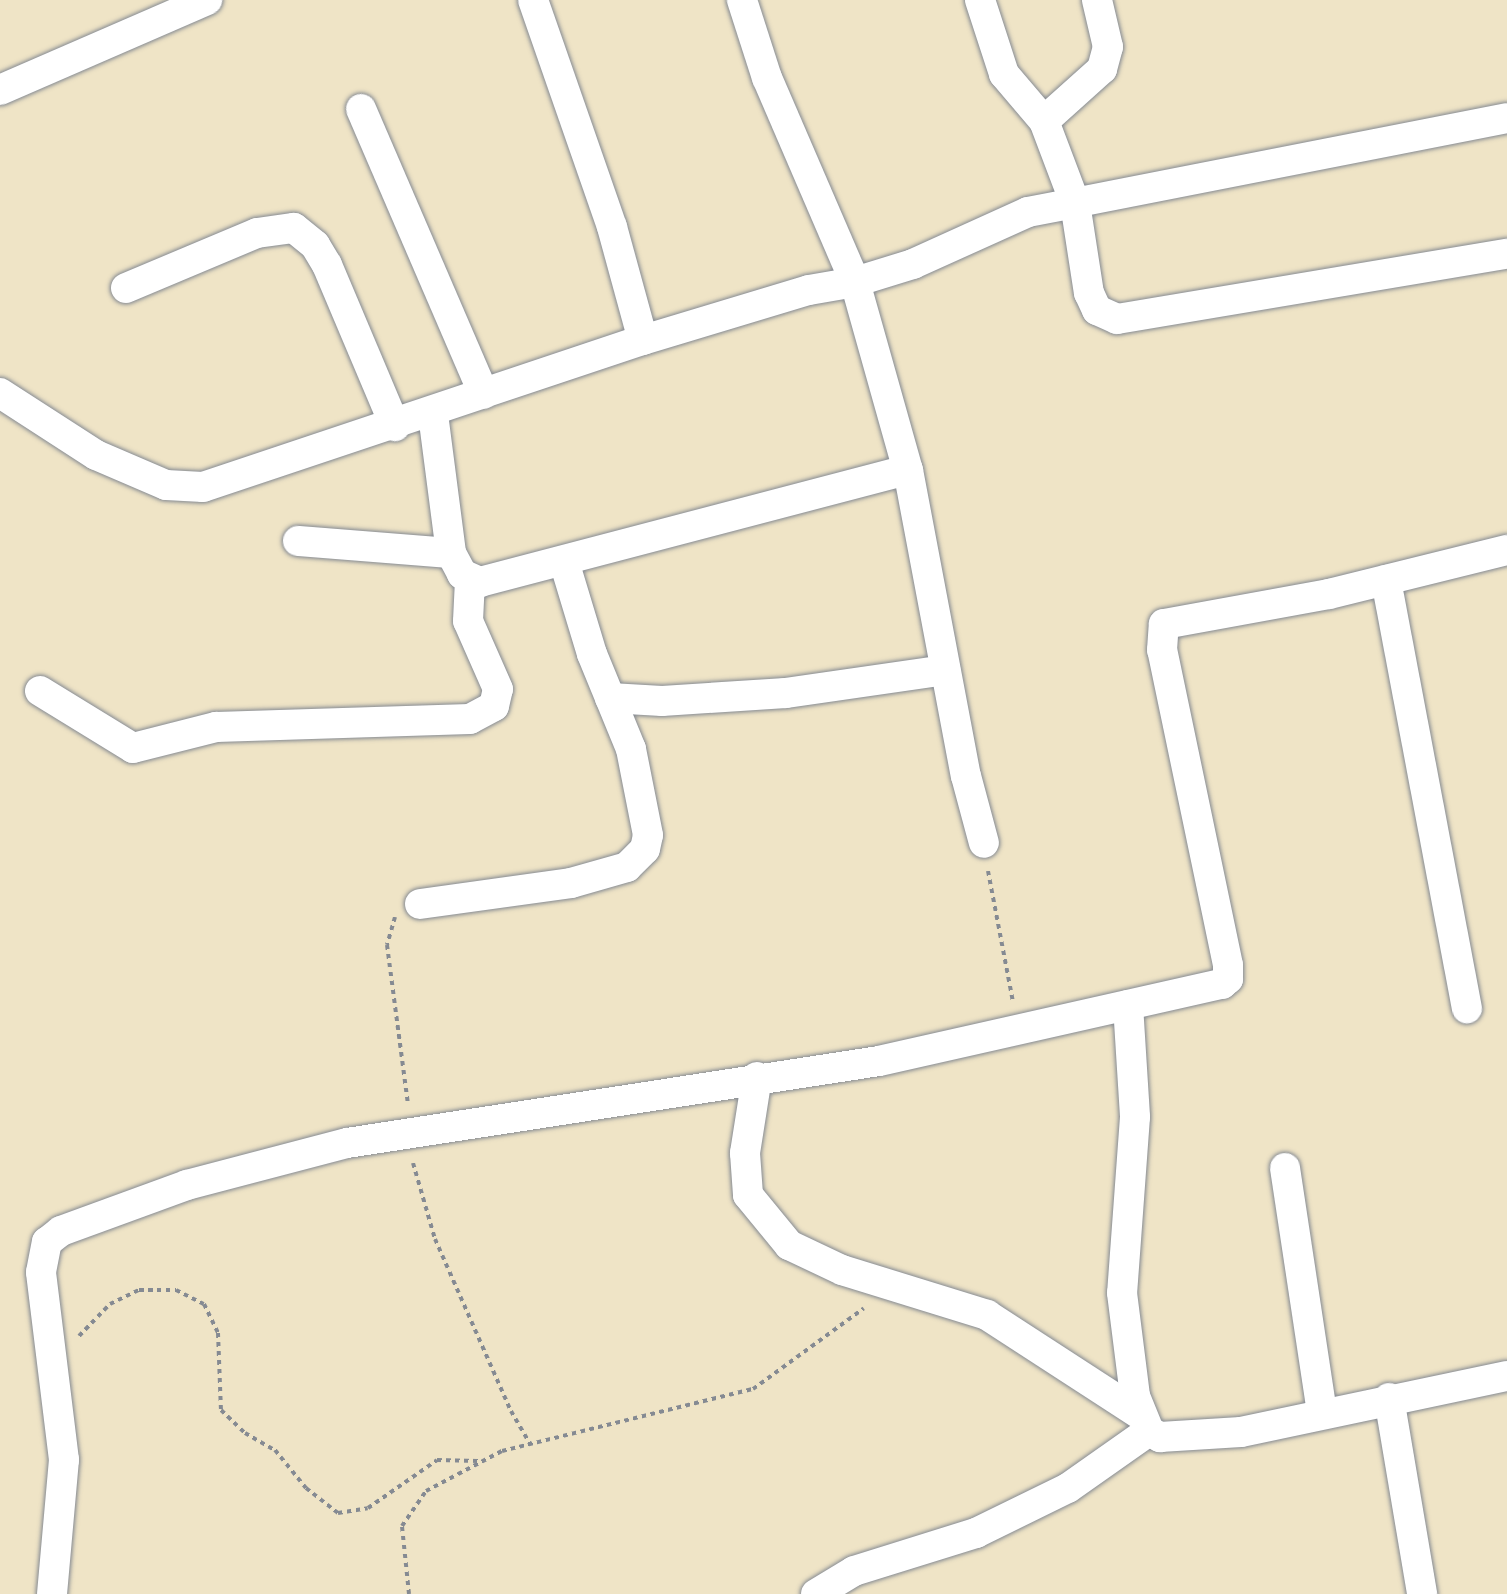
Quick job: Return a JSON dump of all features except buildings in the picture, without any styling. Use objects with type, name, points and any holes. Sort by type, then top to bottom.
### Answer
[{"type":"street","points":[[0,90],[207,0]]},
{"type":"street","points":[[533,0],[612,228],[643,340]]},
{"type":"street","points":[[742,0],[766,78],[855,282],[908,470],[945,670],[984,843]]},
{"type":"street","points":[[980,0],[1004,74],[1044,121],[1075,203],[1089,293],[1097,310],[1117,319],[1507,254]]},
{"type":"street","points":[[1044,121],[1102,69],[1108,47],[1097,0]]},
{"type":"street","points":[[361,109],[484,394]]},
{"type":"street","points":[[0,393],[96,455],[146,478],[186,487],[203,487],[433,414],[484,394],[643,340],[809,290],[855,282],[913,264],[1028,212],[1507,118]]},
{"type":"street","points":[[126,288],[257,233],[294,228],[315,245],[327,265],[395,426]]},
{"type":"street","points":[[40,691],[133,748],[216,727],[470,719],[494,706],[498,689],[468,621],[470,580],[451,553],[433,414]]},
{"type":"street","points":[[470,580],[492,582],[908,470]]},
{"type":"street","points":[[298,541],[451,553]]},
{"type":"street","points":[[52,1594],[64,1460],[55,1360],[41,1272],[47,1242],[61,1231],[187,1185],[409,1132],[879,1060],[1215,986],[1229,976],[1162,650],[1164,624],[1386,580],[1507,550]]},
{"type":"street","points":[[420,904],[570,883],[640,858],[648,836],[631,749],[610,698],[564,561]]},
{"type":"street","points":[[1386,580],[1467,1008]]},
{"type":"street","points":[[610,698],[662,701],[786,693],[945,670]]},
{"type":"street","points":[[1128,1005],[1135,1117],[1122,1293],[1145,1423]]},
{"type":"street","points":[[757,1077],[744,1171],[757,1211],[806,1254],[900,1284],[997,1321],[1145,1423],[1160,1437],[1241,1432],[1389,1398],[1507,1376]]},
{"type":"street","points":[[1285,1168],[1322,1413]]},
{"type":"street","points":[[1389,1398],[1422,1594]]},
{"type":"street","points":[[816,1594],[854,1571],[976,1533],[1068,1488],[1145,1423]]},
{"type":"path","points":[[984,843],[1018,1030]]},
{"type":"path","points":[[420,904],[398,911],[387,945],[409,1132],[421,1202],[511,1411],[532,1445]]},
{"type":"path","points":[[409,1594],[402,1526],[410,1508],[426,1491],[478,1461],[532,1445],[753,1389],[900,1284]]},
{"type":"path","points":[[55,1360],[117,1300],[158,1286],[176,1290],[211,1313],[218,1333],[221,1410],[245,1433],[275,1450],[306,1488],[338,1513],[368,1508],[437,1460],[478,1461]]}]
